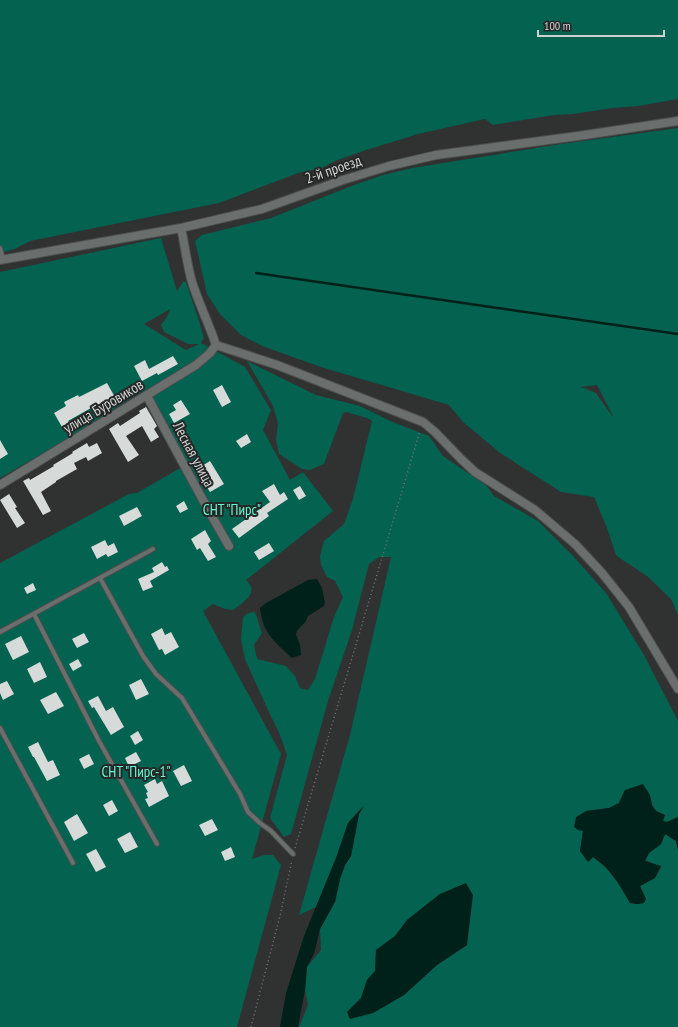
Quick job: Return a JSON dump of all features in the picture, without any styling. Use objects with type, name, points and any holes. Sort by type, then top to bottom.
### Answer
[{"type":"street","name":"2-й проезд","points":[[1,260],[181,228],[262,209],[389,166],[436,155],[678,121]]},
{"type":"street","points":[[181,228],[197,297],[210,325],[216,345],[277,365],[423,422],[475,472],[535,510],[575,544],[602,573],[629,607],[678,689]]},
{"type":"street","name":"улица Буровиков","points":[[0,485],[196,365],[210,353],[216,345]]},
{"type":"street","name":"Лесная улица","points":[[146,396],[229,546]]},
{"type":"lane","points":[[0,248],[1,260]]},
{"type":"lane","points":[[0,632],[153,549]]},
{"type":"lane","points":[[100,578],[143,656],[156,674],[182,698],[240,794],[248,812],[271,831],[293,854]]},
{"type":"lane","points":[[34,614],[99,741],[157,844]]},
{"type":"lane","points":[[0,728],[73,863]]},
{"type":"path","points":[[251,1027],[280,916],[293,854],[423,422]]},
{"type":"green space","points":[[0,0],[678,0],[678,99],[638,106],[554,115],[493,125],[485,119],[418,134],[363,151],[335,161],[322,168],[298,173],[219,203],[30,241],[15,249],[0,253]]},
{"type":"green space","points":[[678,128],[678,615],[671,599],[647,576],[616,555],[594,497],[561,492],[499,452],[463,422],[449,405],[321,367],[262,346],[241,335],[220,314],[207,294],[195,241],[202,235],[271,218],[383,175],[412,168],[561,144]],"holes":[[[597,385],[613,416],[596,393],[581,387]]]},
{"type":"green space","points":[[161,238],[177,291],[183,282],[186,282],[204,338],[201,343],[245,367],[271,410],[263,430],[290,480],[303,472],[333,511],[246,580],[250,584],[251,593],[242,604],[233,610],[225,609],[213,604],[203,611],[281,754],[252,859],[264,855],[273,855],[281,865],[237,1027],[0,1027],[0,563],[129,494],[137,493],[182,467],[141,392],[57,445],[0,478],[0,272]],"holes":[[[170,309],[167,317],[161,325],[164,332],[188,344],[199,344],[186,350],[144,324]]]},
{"type":"green space","points":[[247,361],[316,395],[360,406],[390,421],[429,436],[443,456],[487,486],[494,496],[538,521],[573,556],[606,593],[644,655],[678,721],[678,817],[667,822],[663,821],[665,815],[654,808],[650,795],[625,790],[619,803],[609,808],[586,811],[580,851],[589,862],[593,857],[605,867],[618,883],[630,903],[637,904],[644,903],[640,886],[655,878],[661,867],[645,860],[649,853],[661,844],[665,834],[676,841],[678,850],[678,1027],[299,1027],[308,1005],[305,990],[307,967],[321,950],[320,929],[335,901],[340,879],[345,865],[351,856],[359,814],[362,807],[348,823],[336,858],[316,907],[299,915],[350,735],[391,557],[379,557],[369,564],[352,630],[328,701],[291,834],[284,837],[270,818],[287,755],[280,735],[245,659],[241,639],[243,617],[248,613],[255,612],[262,633],[254,645],[257,659],[286,666],[295,676],[300,688],[308,690],[315,679],[334,617],[343,597],[335,581],[327,577],[321,565],[320,556],[324,541],[344,524],[353,499],[372,421],[346,412],[343,413],[324,464],[310,470],[302,469],[279,454],[276,440],[278,423],[273,406]],"holes":[[[466,884],[467,945],[437,965],[404,995],[373,1013],[347,1012],[361,998],[367,980],[375,971],[376,950],[395,936],[407,920],[440,894]]]},
{"type":"shaded area","points":[[317,579],[322,588],[325,603],[324,606],[308,616],[306,621],[297,631],[296,634],[300,645],[301,655],[292,658],[270,636],[261,617],[260,608],[266,603],[308,580]]},
{"type":"shaded area","points":[[643,784],[650,795],[652,805],[656,811],[665,815],[663,821],[667,822],[678,817],[678,850],[676,841],[665,834],[661,844],[649,853],[645,861],[661,866],[655,878],[640,886],[646,899],[644,903],[637,904],[630,903],[614,877],[605,867],[593,857],[588,862],[580,851],[583,831],[574,827],[576,817],[586,811],[609,808],[619,803],[625,790]]},
{"type":"shaded area","points":[[364,806],[359,814],[351,856],[345,865],[340,879],[335,902],[320,929],[314,954],[307,967],[305,990],[298,1027],[280,1027],[286,993],[304,936],[336,858],[348,823]]},
{"type":"shaded area","points":[[466,883],[473,895],[467,945],[437,965],[404,995],[373,1013],[350,1019],[347,1012],[361,998],[367,980],[375,971],[376,950],[395,936],[407,920],[440,894]]},
{"type":"building","points":[[173,356],[178,364],[158,375],[157,373],[142,381],[134,366],[145,360],[149,369]]},
{"type":"building","points":[[107,383],[116,399],[100,407],[102,411],[95,415],[91,408],[68,421],[69,422],[62,427],[54,413],[66,406],[64,402],[78,395],[79,397]]},
{"type":"building","points":[[222,385],[231,402],[222,407],[213,390]]},
{"type":"building","points":[[181,400],[190,414],[174,423],[169,414],[176,410],[173,405]]},
{"type":"building","points":[[146,407],[157,426],[154,429],[159,437],[151,442],[142,426],[126,436],[139,455],[128,462],[109,429],[118,423],[120,426],[140,413],[139,411]]},
{"type":"building","points":[[247,434],[251,442],[241,448],[236,441]]},
{"type":"building","points":[[0,440],[8,454],[0,459]]},
{"type":"building","points":[[87,443],[89,447],[97,443],[102,453],[88,461],[86,457],[74,463],[77,469],[41,492],[51,511],[43,515],[23,481],[29,478],[30,480],[54,466],[53,465]]},
{"type":"building","points":[[210,461],[224,484],[210,492],[205,484],[211,480],[202,466]]},
{"type":"building","points":[[274,484],[280,495],[284,492],[288,499],[267,513],[269,516],[239,538],[232,529],[270,502],[262,491]]},
{"type":"building","points":[[300,486],[306,496],[299,500],[293,490]]},
{"type":"building","points":[[9,494],[17,507],[15,508],[25,523],[17,528],[0,500]]},
{"type":"building","points":[[184,501],[188,509],[180,513],[176,506]]},
{"type":"building","points":[[137,507],[142,516],[124,526],[119,516]]},
{"type":"building","points":[[205,530],[211,541],[208,544],[216,557],[208,561],[200,548],[197,550],[191,539]]},
{"type":"building","points":[[105,540],[108,546],[114,543],[118,552],[108,557],[106,554],[97,559],[91,547]]},
{"type":"building","points":[[269,543],[274,551],[259,560],[254,552]]},
{"type":"building","points":[[162,562],[169,570],[150,581],[153,587],[143,591],[138,579],[154,572],[152,568]]},
{"type":"building","points":[[33,583],[36,590],[27,594],[24,588]]},
{"type":"building","points":[[162,628],[165,635],[171,632],[179,647],[165,655],[162,649],[159,650],[151,634]]},
{"type":"building","points":[[84,633],[89,642],[77,648],[72,639]]},
{"type":"building","points":[[21,636],[29,652],[13,660],[5,644]]},
{"type":"building","points":[[78,659],[82,666],[73,671],[69,664]]},
{"type":"building","points":[[40,662],[47,677],[34,683],[27,669]]},
{"type":"building","points":[[141,679],[149,694],[136,700],[129,685]]},
{"type":"building","points":[[7,681],[14,694],[3,700],[0,693],[0,684]]},
{"type":"building","points":[[56,692],[64,706],[48,714],[40,700]]},
{"type":"building","points":[[98,696],[106,711],[113,707],[124,727],[111,735],[94,707],[92,708],[88,701]]},
{"type":"building","points":[[138,731],[143,740],[135,745],[130,736]]},
{"type":"building","points":[[38,742],[48,762],[53,760],[60,775],[47,781],[28,747]]},
{"type":"building","points":[[136,752],[141,761],[129,767],[125,758]]},
{"type":"building","points":[[89,754],[94,764],[84,769],[79,759]]},
{"type":"building","points":[[184,765],[192,781],[181,786],[173,771]]},
{"type":"building","points":[[155,779],[157,784],[162,781],[169,796],[149,807],[145,799],[148,798],[146,793],[148,792],[144,785]]},
{"type":"building","points":[[112,800],[118,811],[109,816],[103,805]]},
{"type":"building","points":[[77,814],[88,833],[74,841],[64,822]]},
{"type":"building","points":[[212,819],[218,830],[205,836],[199,825]]},
{"type":"building","points":[[130,832],[138,847],[125,853],[117,839]]},
{"type":"building","points":[[231,847],[235,857],[225,861],[221,852]]},
{"type":"building","points":[[96,849],[106,867],[96,872],[86,854]]},
{"type":"waterway","points":[[256,273],[678,334]]},
{"type":"park label","name":"СНТ \"Пирс\"","points":[[232,509]]},
{"type":"park label","name":"СНТ \"Пирс-1\"","points":[[136,771]]}]
